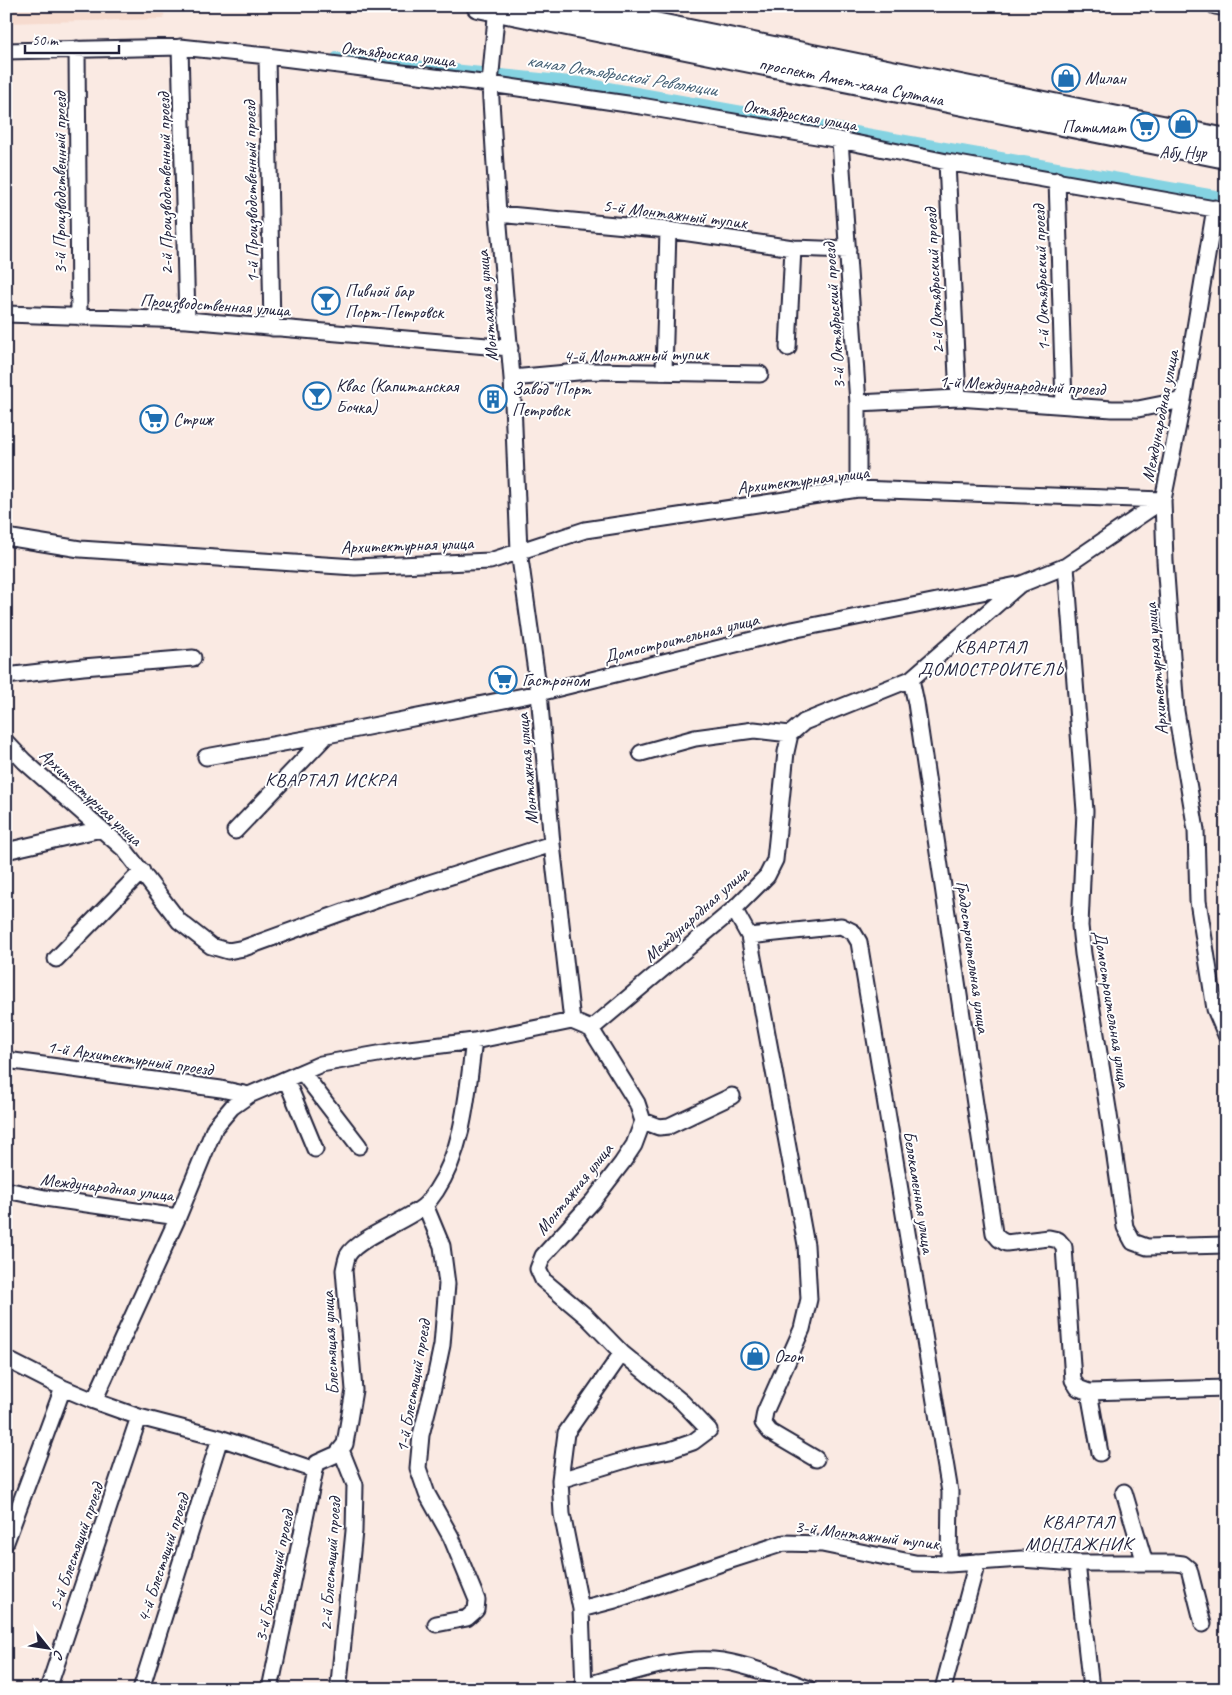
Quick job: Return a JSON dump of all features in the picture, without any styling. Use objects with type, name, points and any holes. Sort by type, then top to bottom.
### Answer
[{"type":"main road","points":[[566,6],[1226,140]]},
{"type":"main road","name":"проспект Амет-хана Султана","points":[[490,8],[1226,157]]},
{"type":"street","points":[[1215,6],[1226,8]]},
{"type":"street","name":"Монтажная улица","points":[[490,8],[493,39],[490,79],[498,214],[512,378],[519,551],[539,692],[552,844],[572,1021]]},
{"type":"street","name":"Октябрьская улица","points":[[6,51],[180,47],[490,79],[840,140],[946,162],[1220,210]]},
{"type":"street","name":"2-й Производственный проезд","points":[[180,47],[187,320]]},
{"type":"street","name":"3-й Производственный проезд","points":[[77,49],[80,317]]},
{"type":"street","name":"1-й Производственный проезд","points":[[267,56],[272,328]]},
{"type":"street","name":"3-й Октябрьский проезд","points":[[840,140],[858,403],[858,489]]},
{"type":"street","name":"2-й Октябрьский проезд","points":[[946,162],[958,398]]},
{"type":"street","name":"1-й Октябрьский проезд","points":[[1057,180],[1064,405]]},
{"type":"street","name":"Международная улица","points":[[591,1030],[734,910],[767,876],[775,860],[786,752],[790,734],[804,722],[911,680],[1019,585],[1066,566],[1162,500],[1220,210]]},
{"type":"street","name":"5-й Монтажный тупик","points":[[498,214],[668,230],[793,248],[848,250]]},
{"type":"street","points":[[664,372],[668,230]]},
{"type":"street","points":[[788,348],[793,248]]},
{"type":"street","name":"Производственная улица","points":[[6,314],[187,320],[510,348]]},
{"type":"street","name":"4-й Монтажный тупик","points":[[512,378],[589,372],[760,374]]},
{"type":"street","name":"1-й Международный проезд","points":[[858,403],[958,398],[1112,409],[1138,409],[1183,400]]},
{"type":"street","name":"Архитектурная улица","points":[[6,537],[80,549],[356,567],[490,561],[584,530],[858,489],[1162,500],[1176,711],[1196,830],[1198,901],[1215,1009],[1226,1035]]},
{"type":"street","name":"Домостроительная улица","points":[[1066,566],[1085,811],[1080,926],[1125,1227],[1133,1242],[1147,1248],[1226,1245]]},
{"type":"street","name":"Домостроительная улица","points":[[206,757],[539,692],[792,630],[1019,585]]},
{"type":"street","points":[[6,676],[83,666],[193,658]]},
{"type":"street","name":"Градостроительная улица","points":[[911,680],[918,713],[994,1232],[999,1239],[1006,1243],[1049,1238],[1058,1240],[1064,1247],[1072,1380],[1084,1390]]},
{"type":"street","points":[[641,753],[695,738],[754,730],[790,734]]},
{"type":"street","points":[[235,831],[326,735]]},
{"type":"street","name":"Архитектурная улица","points":[[6,742],[24,761],[124,850],[142,871],[178,921],[211,946],[228,951],[244,948],[379,899],[552,844]]},
{"type":"street","points":[[6,851],[101,829]]},
{"type":"street","points":[[56,959],[142,871]]},
{"type":"street","points":[[734,910],[749,936],[806,1245],[809,1299],[802,1329],[765,1412],[763,1423],[770,1432],[816,1459]]},
{"type":"street","name":"Белокаменная улица","points":[[749,936],[841,926],[853,932],[859,942],[950,1492],[949,1564]]},
{"type":"street","points":[[572,1021],[591,1030],[637,1103],[643,1121],[659,1127],[669,1126],[732,1096]]},
{"type":"street","name":"Международная улица","points":[[6,1190],[45,1198],[178,1217],[215,1127],[232,1108],[249,1095],[321,1064],[401,1050],[474,1041],[572,1021]]},
{"type":"street","name":"Блестящая улица","points":[[341,1450],[345,1444],[354,1390],[344,1270],[348,1256],[357,1245],[425,1205],[444,1178],[458,1142],[474,1041]]},
{"type":"street","name":"1-й Архитектурный проезд","points":[[6,1060],[221,1089],[249,1095]]},
{"type":"street","points":[[302,1072],[358,1146]]},
{"type":"street","points":[[286,1079],[315,1149]]},
{"type":"street","name":"Монтажная улица","points":[[560,1480],[639,1456],[670,1450],[693,1442],[709,1430],[682,1402],[622,1353],[586,1317],[543,1280],[538,1269],[543,1256],[594,1201],[622,1163],[634,1145],[643,1121]]},
{"type":"street","name":"1-й Блестящий проезд","points":[[425,1205],[442,1246],[447,1284],[442,1345],[421,1435],[418,1468],[427,1494],[451,1537],[477,1600],[476,1610],[467,1618],[436,1624]]},
{"type":"street","points":[[94,1401],[178,1217]]},
{"type":"street","points":[[622,1353],[566,1433],[560,1480],[562,1514],[581,1609],[584,1687],[650,1668],[684,1661],[720,1661],[752,1668],[809,1689]]},
{"type":"street","points":[[6,1359],[94,1401],[139,1417],[220,1438],[315,1470],[317,1464],[341,1450]]},
{"type":"street","points":[[6,1542],[64,1388]]},
{"type":"street","points":[[1100,1453],[1084,1390],[1226,1388]]},
{"type":"street","name":"5-й Блестящий проезд","points":[[48,1689],[139,1417]]},
{"type":"street","name":"4-й Блестящий проезд","points":[[141,1689],[220,1438]]},
{"type":"street","name":"2-й Блестящий проезд","points":[[339,1683],[354,1531],[355,1485],[341,1450]]},
{"type":"street","name":"3-й Блестящий проезд","points":[[270,1689],[315,1470]]},
{"type":"street","points":[[1124,1492],[1145,1563]]},
{"type":"street","name":"3-й Монтажный тупик","points":[[581,1609],[615,1600],[784,1543],[822,1544],[915,1563],[949,1564],[1020,1559],[1077,1563],[1183,1564],[1189,1569],[1203,1624]]},
{"type":"street","points":[[943,1689],[977,1562]]},
{"type":"street","points":[[1077,1563],[1091,1689]]},
{"type":"shaded area","points":[[6,6],[166,6],[163,19],[6,23]]},
{"type":"waterway","name":"канал Октябрьской Революции","points":[[337,58],[580,83],[1226,198]]},
{"type":"place","name":"Милан","points":[[1066,78]]},
{"type":"place","name":"Абу Нур","points":[[1183,124]]},
{"type":"place","name":"Патимат","points":[[1145,127]]},
{"type":"place","name":"Пивной бар Порт-Петровск","points":[[326,301]]},
{"type":"place","name":"Квас (Капитанская Бочка)","points":[[317,396]]},
{"type":"place","name":"Завод \"Порт Петровск","points":[[493,399]]},
{"type":"place","name":"Стриж","points":[[154,419]]},
{"type":"place","name":"Гастроном","points":[[503,680]]},
{"type":"place","name":"Ozon","points":[[755,1356]]},
{"type":"district","name":"КВАРТАЛ ДОМОСТРОИТЕЛЬ","points":[[991,657]]},
{"type":"district","name":"КВАРТАЛ ИСКРА","points":[[331,779]]},
{"type":"district","name":"КВАРТАЛ МОНТАЖНИК","points":[[1079,1532]]}]
